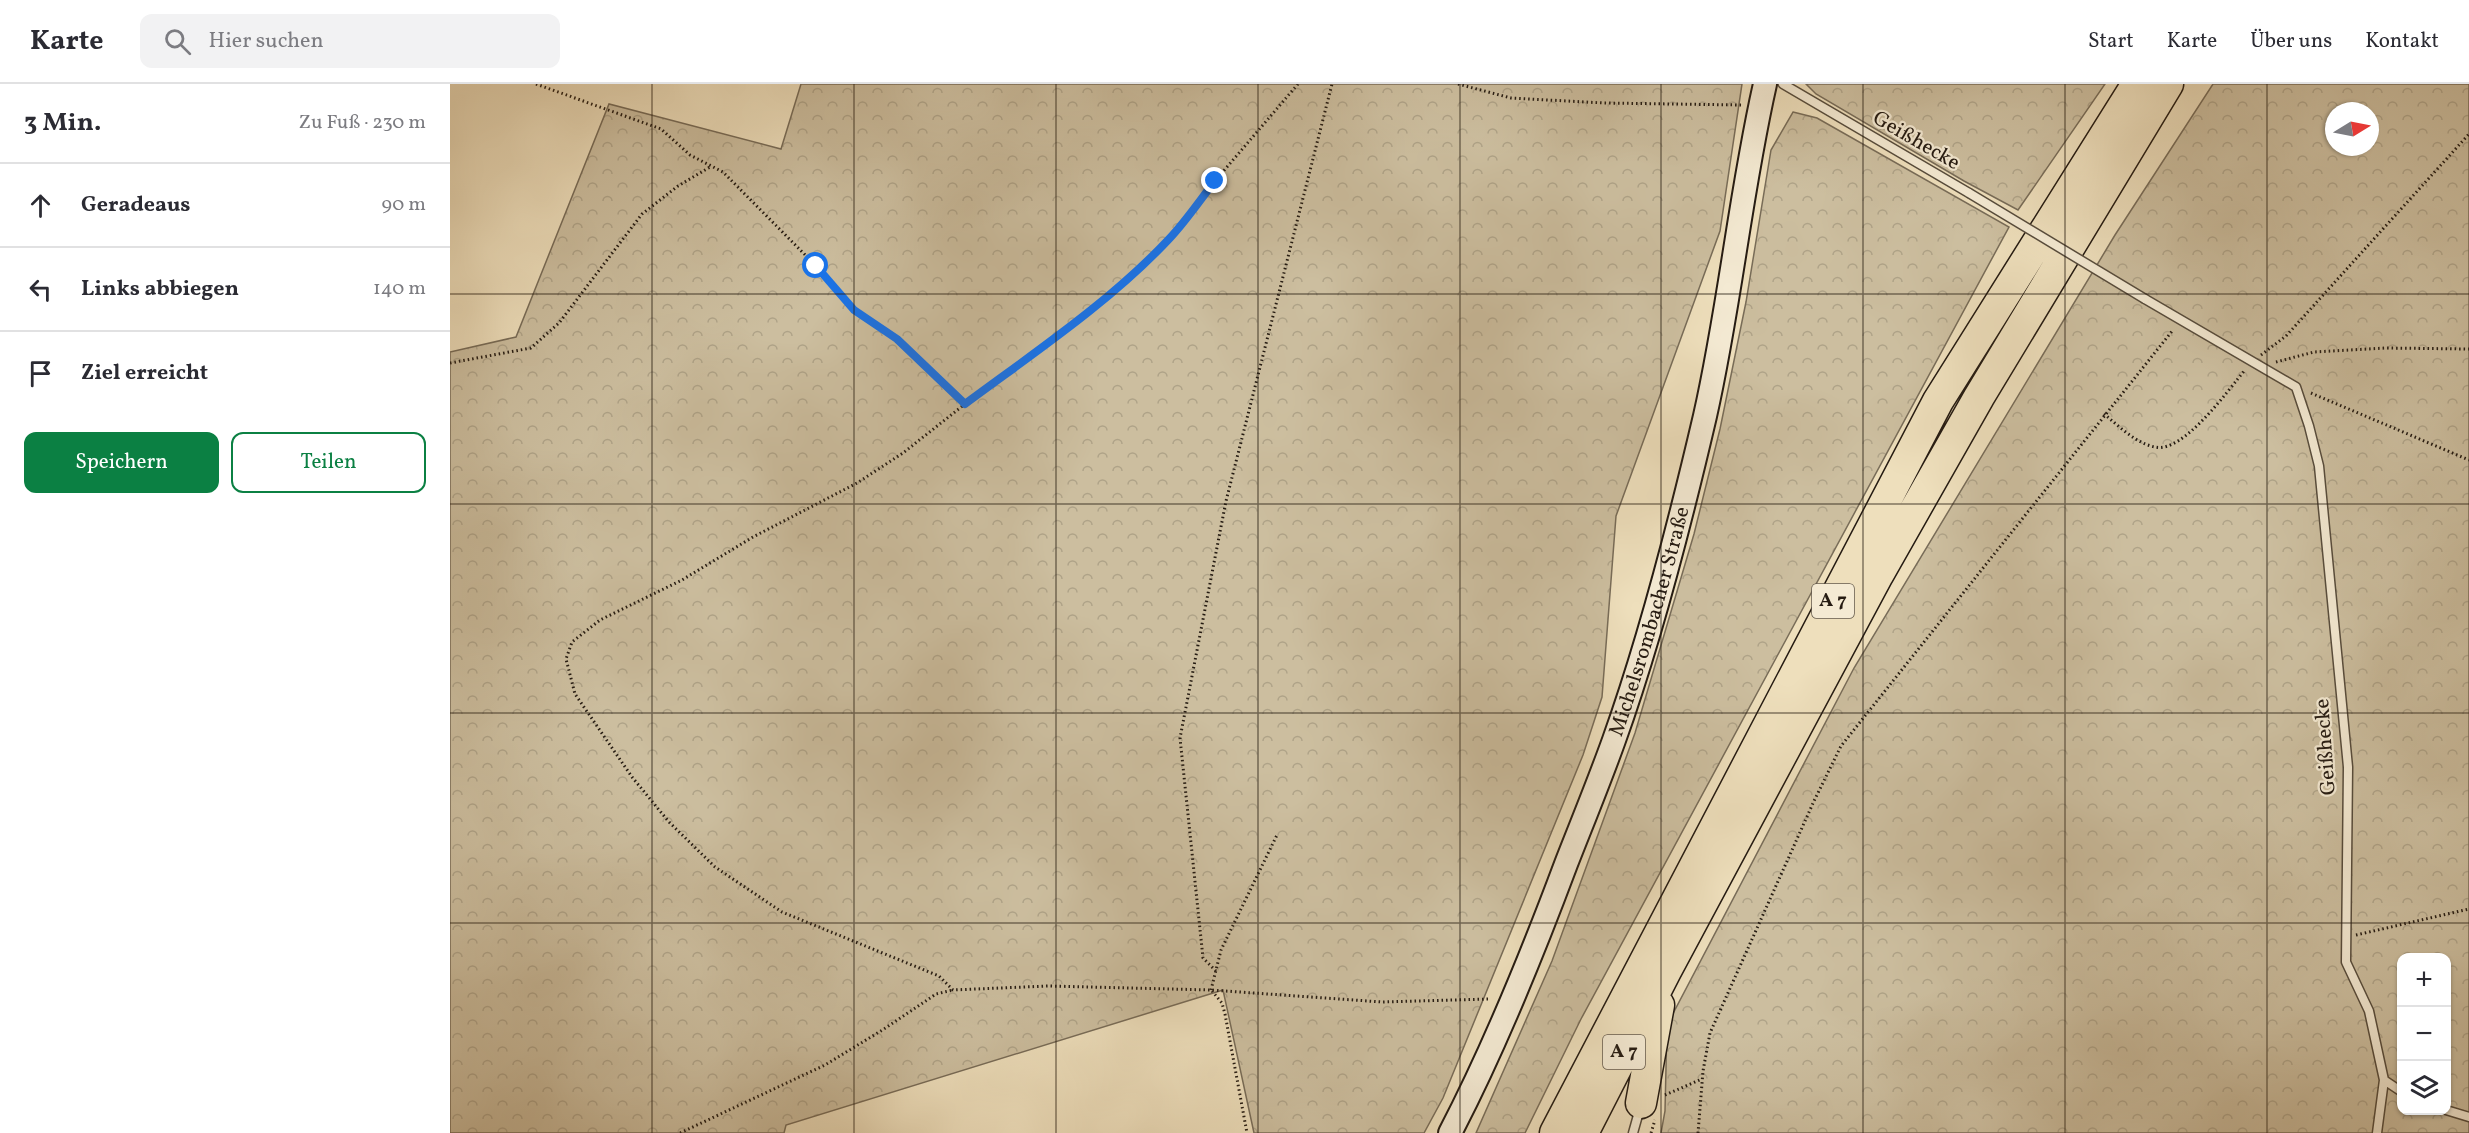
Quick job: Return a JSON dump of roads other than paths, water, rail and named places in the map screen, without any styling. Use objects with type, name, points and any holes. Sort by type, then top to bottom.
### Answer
[{"type":"highway","name":"A 7","points":[[1555,1133],[1938,401],[2137,84]]},
{"type":"highway","name":"A 7","points":[[1582,1133],[1878,575],[1979,397],[2168,84]]},
{"type":"highway","points":[[1651,1100],[1666,971]]},
{"type":"main road","name":"Michelsrombacher Straße","points":[[1450,1133],[1468,1099],[1534,948],[1633,686],[1705,416],[1725,318],[1734,246],[1763,94]]},
{"type":"lane","name":"Geißhecke","points":[[1783,84],[2296,387],[2319,466],[2348,767],[2346,962],[2369,1011],[2384,1080],[2377,1133]]},
{"type":"lane","points":[[2384,1080],[2397,1089]]},
{"type":"lane","points":[[1633,1133],[1651,1100]]},
{"type":"lane","points":[[2451,1112],[2469,1117]]}]
